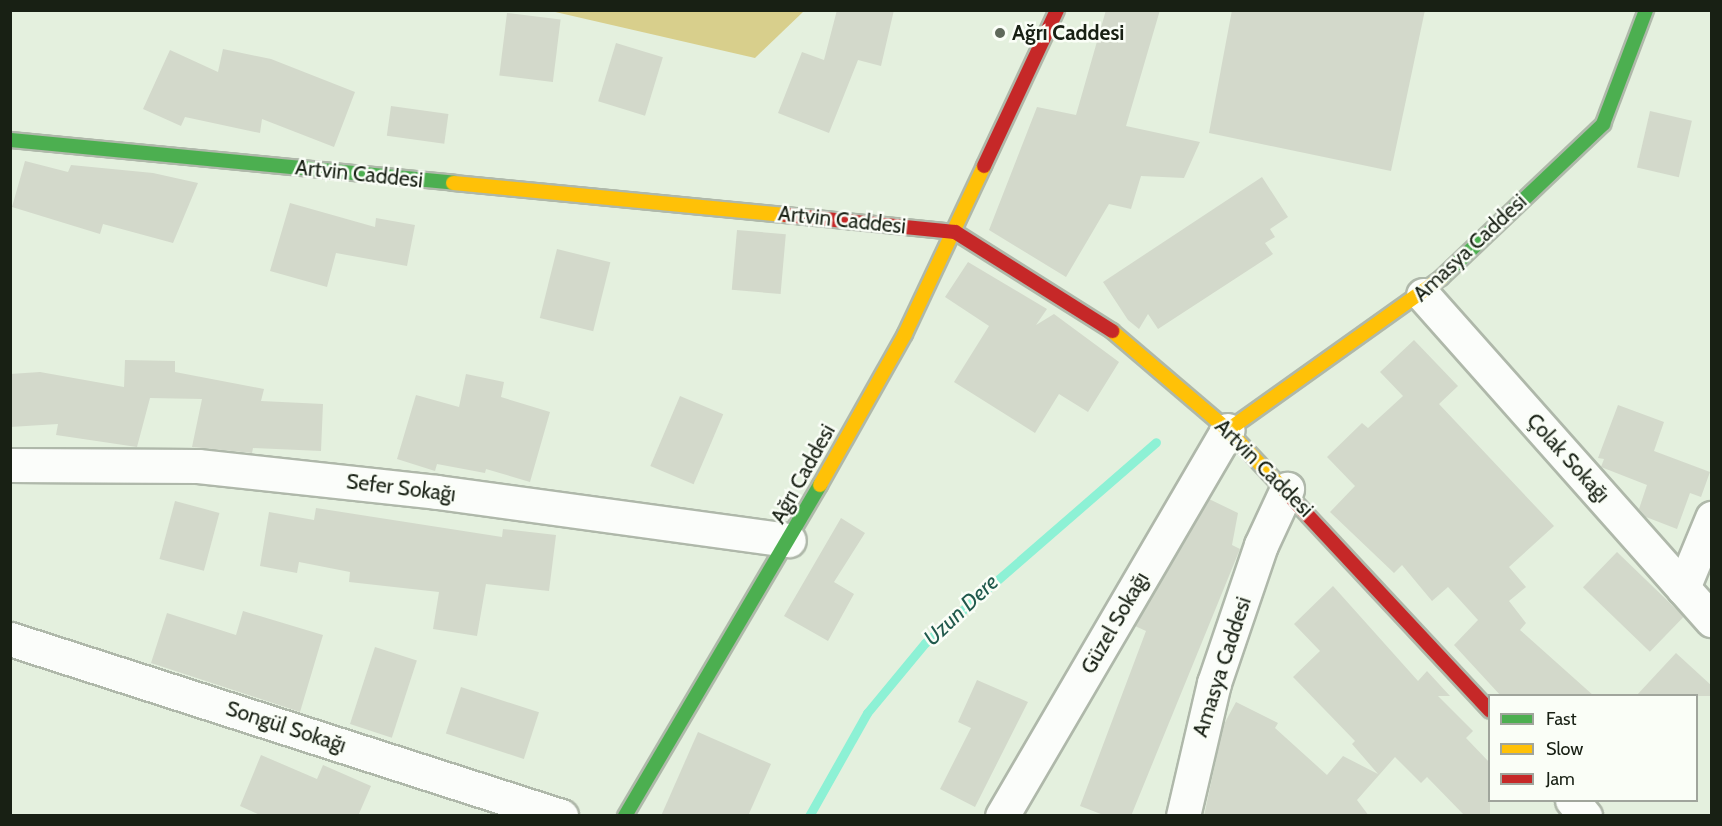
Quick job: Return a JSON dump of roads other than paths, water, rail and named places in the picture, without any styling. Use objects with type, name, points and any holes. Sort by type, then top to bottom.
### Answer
[{"type":"street","name":"Ağrı Caddesi","points":[[625,816],[789,540],[905,334],[955,232],[1057,10]]},
{"type":"street","name":"Amasya Caddesi","points":[[1228,430],[1423,295],[1603,124],[1646,10]]},
{"type":"street","name":"Artvin Caddesi","points":[[10,140],[955,232],[1093,315],[1228,430],[1287,489],[1488,709]]},
{"type":"street","name":"Çolak Sokağı","points":[[1423,295],[1712,620]]},
{"type":"street","name":"Güzel Sokağı","points":[[1002,816],[1228,430]]},
{"type":"street","name":"Sefer Sokağı","points":[[10,465],[198,466],[437,492],[789,540]]},
{"type":"street","name":"Amasya Caddesi","points":[[1183,816],[1214,683],[1261,545],[1287,489]]},
{"type":"street","points":[[1683,588],[1712,518]]},
{"type":"street","name":"Songül Sokağı","points":[[10,639],[561,816]]},
{"type":"street","points":[[1573,802],[1585,816]]},
{"type":"waterway","name":"Uzun Dere","points":[[809,816],[867,713],[925,643],[1156,442]]},
{"type":"place","name":"Ağrı Caddesi","points":[[1000,33]]}]
